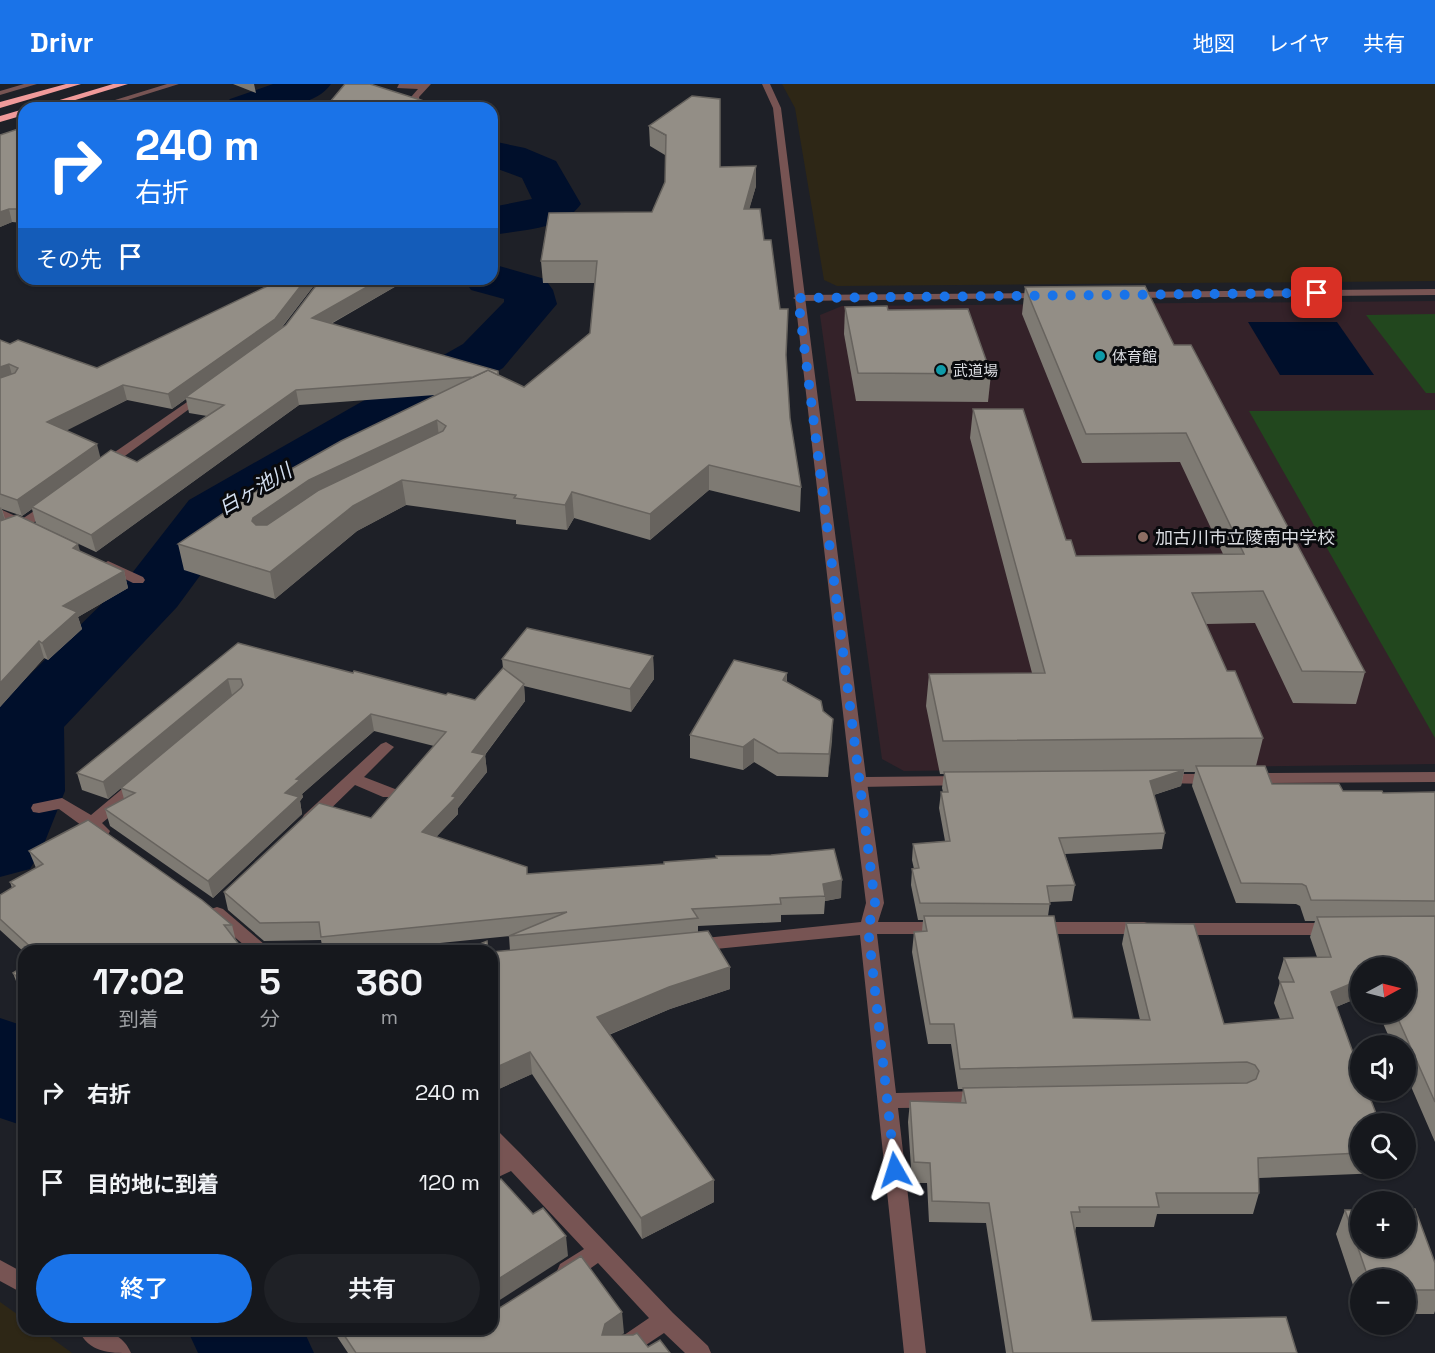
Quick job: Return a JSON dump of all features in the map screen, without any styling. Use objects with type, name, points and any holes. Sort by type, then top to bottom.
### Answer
[{"type":"highway","points":[[0,105],[76,84]]},
{"type":"highway","points":[[59,102],[123,84]]},
{"type":"highway","points":[[0,119],[18,114]]},
{"type":"street","points":[[0,93],[33,84]]},
{"type":"street","points":[[114,102],[175,84]]},
{"type":"street","points":[[766,84],[777,108],[798,298],[875,903],[868,928],[915,1353]]},
{"type":"street","points":[[400,86],[426,86]]},
{"type":"street","points":[[416,102],[416,97],[426,86]]},
{"type":"street","points":[[1116,295],[1435,292]]},
{"type":"street","points":[[798,298],[1057,296]]},
{"type":"street","points":[[90,475],[216,385]]},
{"type":"street","points":[[0,533],[23,524],[61,496]]},
{"type":"street","points":[[0,513],[44,534]]},
{"type":"street","points":[[96,559],[138,580]]},
{"type":"street","points":[[300,828],[386,747]]},
{"type":"street","points":[[91,824],[152,773]]},
{"type":"street","points":[[1153,779],[1435,777]]},
{"type":"street","points":[[352,778],[389,793]]},
{"type":"street","points":[[859,782],[976,781]]},
{"type":"street","points":[[39,808],[62,803],[120,844]]},
{"type":"street","points":[[214,905],[257,945]]},
{"type":"street","points":[[680,946],[868,928],[963,928]]},
{"type":"street","points":[[1022,928],[1352,929]]},
{"type":"street","points":[[887,1101],[993,1099]]},
{"type":"street","points":[[498,1144],[665,1320],[700,1353]]},
{"type":"street","points":[[498,1168],[513,1159]]},
{"type":"street","points":[[552,1282],[601,1250]]},
{"type":"street","points":[[0,1269],[18,1281]]},
{"type":"street","points":[[616,1353],[665,1320]]},
{"type":"street","points":[[97,1335],[120,1353]]},
{"type":"shaded area","points":[[782,84],[1435,84],[1435,281],[837,286],[824,280],[795,108]]},
{"type":"shaded area","name":"加古川市立陵南中学校","points":[[1435,301],[1435,764],[904,771],[882,759],[820,315],[842,306]]},
{"type":"shaded area","points":[[0,1302],[18,1315],[18,1335],[47,1335],[72,1353],[0,1353]]},
{"type":"green space","points":[[1435,314],[1435,393],[1426,393],[1366,315]]},
{"type":"green space","points":[[1435,410],[1435,738],[1249,411]]},
{"type":"water","points":[[1248,322],[1337,322],[1374,375],[1280,375]]},
{"type":"building","points":[[345,84],[370,84],[427,102],[330,102]]},
{"type":"building","points":[[692,96],[720,99],[720,167],[756,166],[744,209],[760,209],[764,240],[771,240],[780,309],[788,309],[786,355],[790,418],[801,487],[709,465],[650,514],[572,492],[565,505],[514,498],[516,495],[402,480],[353,506],[270,572],[178,544],[277,477],[341,441],[488,370],[524,387],[590,333],[597,261],[541,261],[549,213],[652,212],[665,182],[666,135],[649,126]],"holes":[[[437,420],[446,426],[443,431],[319,490],[267,525],[256,525],[252,521],[253,518],[309,480]]]},
{"type":"building","points":[[18,129],[18,209],[0,212],[0,135]]},
{"type":"building","points":[[270,285],[301,285],[275,319],[168,394],[123,385],[47,422],[97,444],[17,500],[0,494],[0,378],[15,373],[18,368],[9,364],[0,367],[0,340],[10,344],[18,340],[97,368]]},
{"type":"building","points":[[316,285],[370,285],[312,318],[498,371],[498,375],[488,370],[473,377],[296,390],[91,535],[32,507],[111,450],[137,462],[224,405],[186,397],[286,325]]},
{"type":"building","points":[[1145,286],[1174,345],[1191,345],[1365,672],[1302,671],[1263,591],[1192,593],[1227,671],[1235,671],[1263,738],[943,741],[929,674],[1045,673],[973,409],[1023,409],[1066,540],[1071,540],[1076,556],[1244,554],[1186,433],[1086,434],[1025,287]]},
{"type":"building","points":[[887,306],[888,310],[968,309],[991,374],[858,373],[845,307]]},
{"type":"building","points":[[17,515],[78,544],[73,548],[124,571],[63,606],[77,612],[42,643],[39,641],[0,683],[0,521]]},
{"type":"building","points":[[527,628],[653,656],[630,689],[502,659]]},
{"type":"building","points":[[238,643],[353,673],[354,671],[446,695],[448,693],[475,700],[503,668],[524,684],[472,752],[485,755],[452,796],[456,797],[422,832],[527,867],[527,874],[664,864],[664,862],[717,858],[716,856],[771,855],[834,849],[842,880],[823,884],[825,896],[780,898],[781,904],[692,909],[698,918],[509,936],[567,912],[321,937],[319,922],[260,923],[224,892],[319,803],[371,818],[446,732],[371,714],[296,779],[300,780],[285,793],[299,797],[208,881],[105,809],[135,793],[121,788],[241,688],[243,685],[241,679],[228,679],[103,782],[77,773]]},
{"type":"building","points":[[734,660],[787,673],[783,680],[821,701],[823,711],[833,719],[829,754],[778,753],[754,739],[743,747],[690,735]]},
{"type":"building","points":[[1196,766],[1265,766],[1272,784],[1339,784],[1343,791],[1382,791],[1383,793],[1435,792],[1435,901],[1311,900],[1306,886],[1302,884],[1241,883]]},
{"type":"building","points":[[1184,770],[1150,781],[1165,833],[1059,838],[1075,885],[1047,886],[1050,904],[920,903],[912,869],[919,868],[913,844],[950,841],[941,792],[948,792],[944,772]]},
{"type":"building","points":[[88,820],[202,900],[232,925],[224,925],[239,945],[28,945],[0,919],[0,895],[15,886],[10,882],[43,864],[29,851]]},
{"type":"building","points":[[924,916],[1054,916],[1073,1018],[1150,1020],[1126,923],[1194,924],[1224,1024],[1293,1018],[1280,982],[1294,982],[1284,958],[1331,957],[1317,917],[1435,916],[1435,1102],[1416,1059],[1416,1035],[1405,1035],[1400,1023],[1416,1023],[1416,957],[1350,957],[1350,984],[1331,992],[1350,1044],[1350,1101],[1371,1101],[1376,1113],[1350,1113],[1350,1153],[1258,1158],[1259,1193],[1156,1193],[1159,1207],[1079,1207],[1080,1212],[1071,1212],[1092,1321],[1286,1317],[1297,1353],[1013,1353],[989,1203],[932,1201],[930,1163],[914,1162],[910,1101],[966,1103],[963,1088],[1247,1083],[1256,1079],[1259,1071],[1255,1065],[1247,1062],[960,1069],[954,1024],[930,1024],[914,932],[927,931]]},
{"type":"building","points":[[708,931],[730,967],[669,987],[597,1017],[714,1180],[641,1218],[530,1052],[498,1066],[498,951]]},
{"type":"building","points":[[501,1179],[533,1214],[543,1208],[566,1236],[498,1279],[498,1181]]},
{"type":"building","points":[[1345,1210],[1350,1210],[1350,1225]]},
{"type":"building","points":[[1416,1212],[1435,1263],[1435,1290],[1416,1290],[1416,1269],[1365,1269],[1361,1257],[1416,1257]]},
{"type":"building","points":[[581,1256],[622,1312],[605,1324],[602,1335],[637,1333],[648,1347],[660,1340],[670,1353],[356,1353],[344,1335],[498,1335],[498,1309]]},
{"type":"waterway","points":[[261,102],[311,84]]},
{"type":"waterway","name":"白ヶ池川","points":[[498,155],[509,157],[540,170],[558,204],[542,212],[498,220]]},
{"type":"waterway","name":"白ヶ池川","points":[[0,849],[25,791],[26,722],[153,592],[212,514],[483,356],[531,304],[527,290],[498,282]]},
{"type":"waterway","name":"白ヶ池川","points":[[0,1055],[18,1079]]},
{"type":"waterway","name":"白ヶ池川","points":[[246,1335],[257,1353]]},
{"type":"place","name":"体育館","points":[[1100,356]]},
{"type":"place","name":"武道場","points":[[941,370]]},
{"type":"place","name":"加古川市立陵南中学校","points":[[1143,537]]},
{"type":"route","points":[[895,1170],[868,928],[875,903],[798,298],[1317,293]]}]
